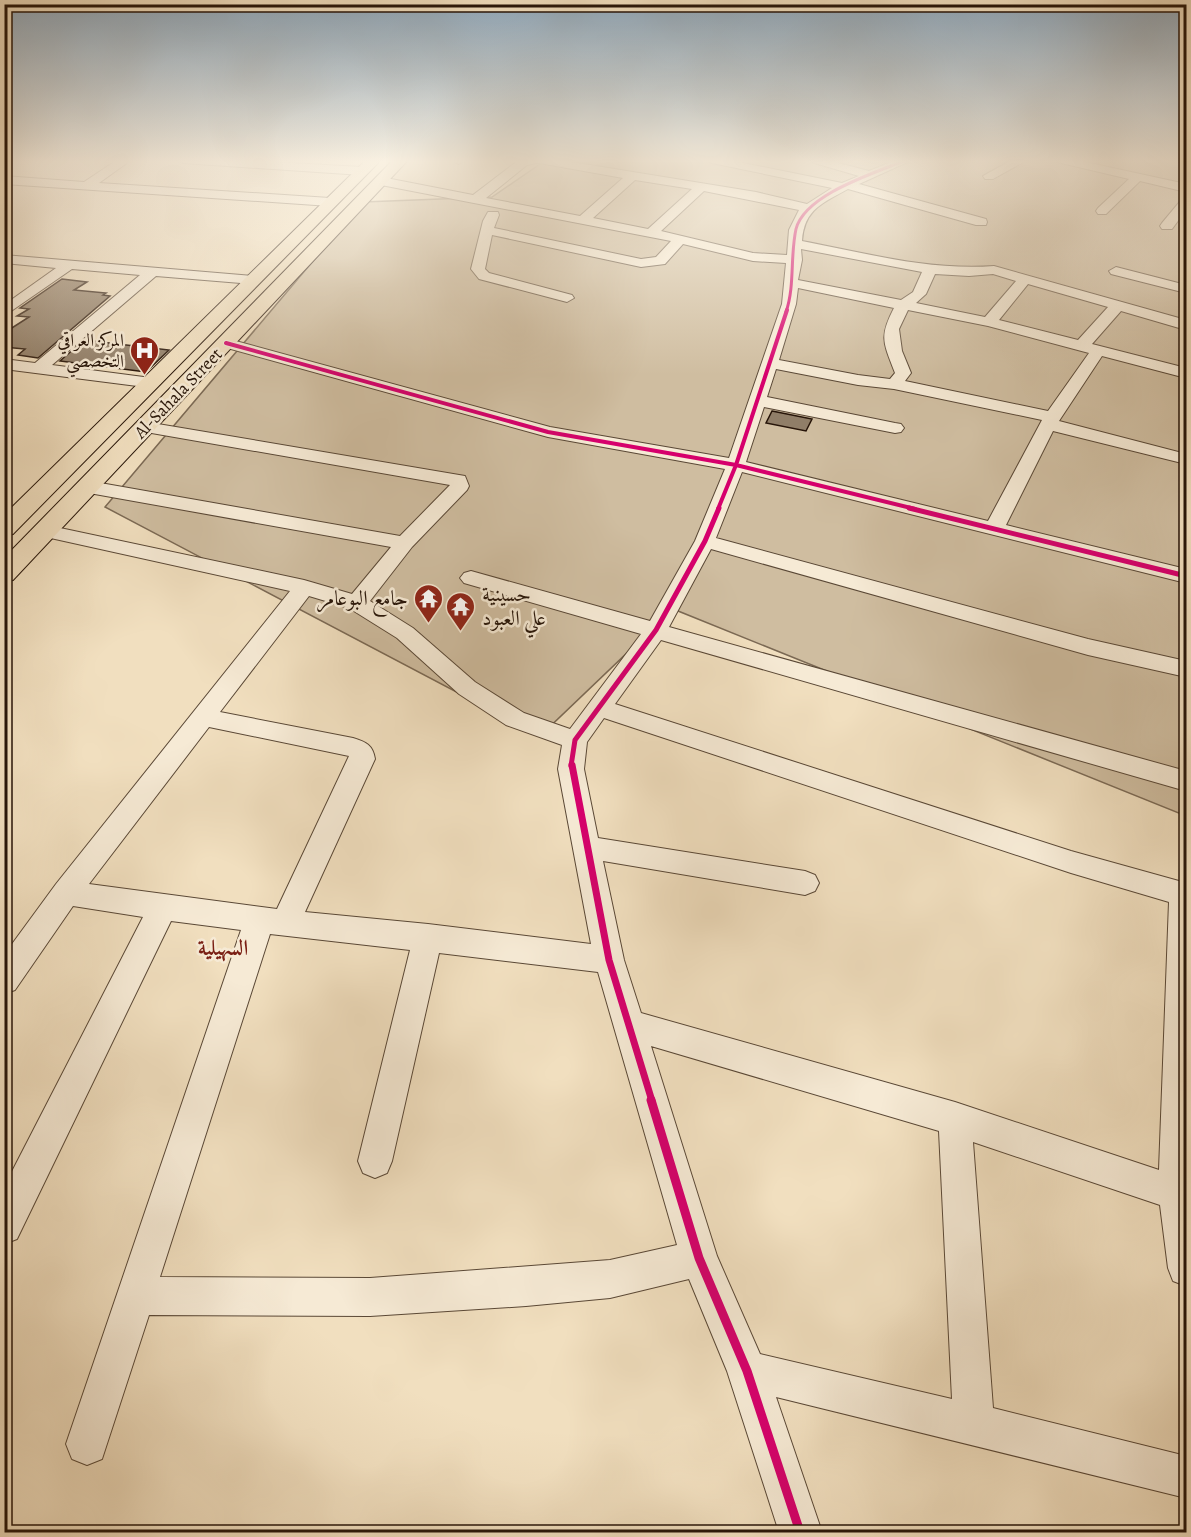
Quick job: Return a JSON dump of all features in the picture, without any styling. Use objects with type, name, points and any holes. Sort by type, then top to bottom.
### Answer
[{"type":"main road","name":"Al-Sahala Street","points":[[4,529],[153,383],[300,232]]},
{"type":"main road","name":"Al-Sahala Street","points":[[4,574],[332,232]]},
{"type":"street","points":[[487,232],[478,269],[484,276],[567,298]]},
{"type":"street","points":[[495,232],[641,263],[660,261],[680,239]]},
{"type":"street","points":[[644,232],[753,257],[794,262],[969,272],[994,270],[1186,325]]},
{"type":"street","points":[[796,232],[789,304],[736,465],[705,541],[656,630],[575,740],[571,769],[609,960],[699,1258],[747,1371],[800,1533]]},
{"type":"street","points":[[4,259],[252,280]]},
{"type":"street","points":[[794,262],[903,305],[989,322],[1186,373]]},
{"type":"street","points":[[7,308],[70,264]]},
{"type":"street","points":[[894,384],[903,373],[894,351],[891,328],[903,305],[919,294],[930,269]]},
{"type":"street","points":[[39,368],[153,271]]},
{"type":"street","points":[[1116,271],[1186,289]]},
{"type":"street","points":[[989,322],[1025,279]]},
{"type":"street","points":[[994,529],[1089,348],[1118,306]]},
{"type":"street","points":[[226,343],[548,432],[736,465],[1186,576]]},
{"type":"street","points":[[771,363],[858,380],[894,384],[1051,421],[1186,459]]},
{"type":"street","points":[[4,364],[153,383]]},
{"type":"street","points":[[757,400],[895,428]]},
{"type":"street","points":[[146,427],[458,480],[460,486],[405,543],[357,603]]},
{"type":"street","points":[[89,487],[405,543]]},
{"type":"street","points":[[46,531],[304,587],[357,603],[405,633],[467,688],[514,719],[575,740]]},
{"type":"street","points":[[705,541],[1088,647],[1186,669]]},
{"type":"street","points":[[471,578],[1186,781]]},
{"type":"street","points":[[4,980],[66,893],[304,587]]},
{"type":"street","points":[[600,708],[1071,862],[1185,894],[1182,1153],[1176,1193],[1186,1268]]},
{"type":"street","points":[[87,1444],[136,1296],[273,920],[362,759],[361,751],[353,747],[203,717]]},
{"type":"street","points":[[586,847],[805,883]]},
{"type":"street","points":[[66,893],[162,909],[428,937],[609,960]]},
{"type":"street","points":[[4,1226],[162,909]]},
{"type":"street","points":[[375,1161],[428,937]]},
{"type":"street","points":[[629,1025],[955,1119],[1176,1193]]},
{"type":"street","points":[[955,1119],[974,1424]]},
{"type":"street","points":[[136,1296],[370,1297],[526,1287],[610,1279],[699,1258]]},
{"type":"street","points":[[747,1371],[1186,1477]]},
{"type":"shaded area","points":[[338,232],[1186,232],[1186,816],[673,609],[540,736],[105,507]]},
{"type":"building","points":[[62,279],[87,282],[74,290],[106,293],[103,295],[110,296],[38,358],[18,355],[25,349],[4,347],[4,333],[29,317],[17,316],[29,309],[20,308]]},
{"type":"building","points":[[84,340],[169,350],[146,372],[60,361]]},
{"type":"building","points":[[772,411],[812,419],[806,431],[766,423]]},
{"type":"cycle path","points":[[796,232],[789,304],[736,465],[705,541],[656,630],[575,740],[571,769],[609,960],[699,1258],[747,1371],[800,1532]]},
{"type":"cycle path","points":[[226,343],[548,432],[736,465],[1186,576]]},
{"type":"place","name":"المركز العراقي التخصصي","points":[[145,376]]},
{"type":"place","name":"جامع البوعامر","points":[[429,624]]},
{"type":"place","name":"حسينية علي العبود","points":[[461,632]]},
{"type":"district","name":"السهيلية","points":[[223,947]]}]
